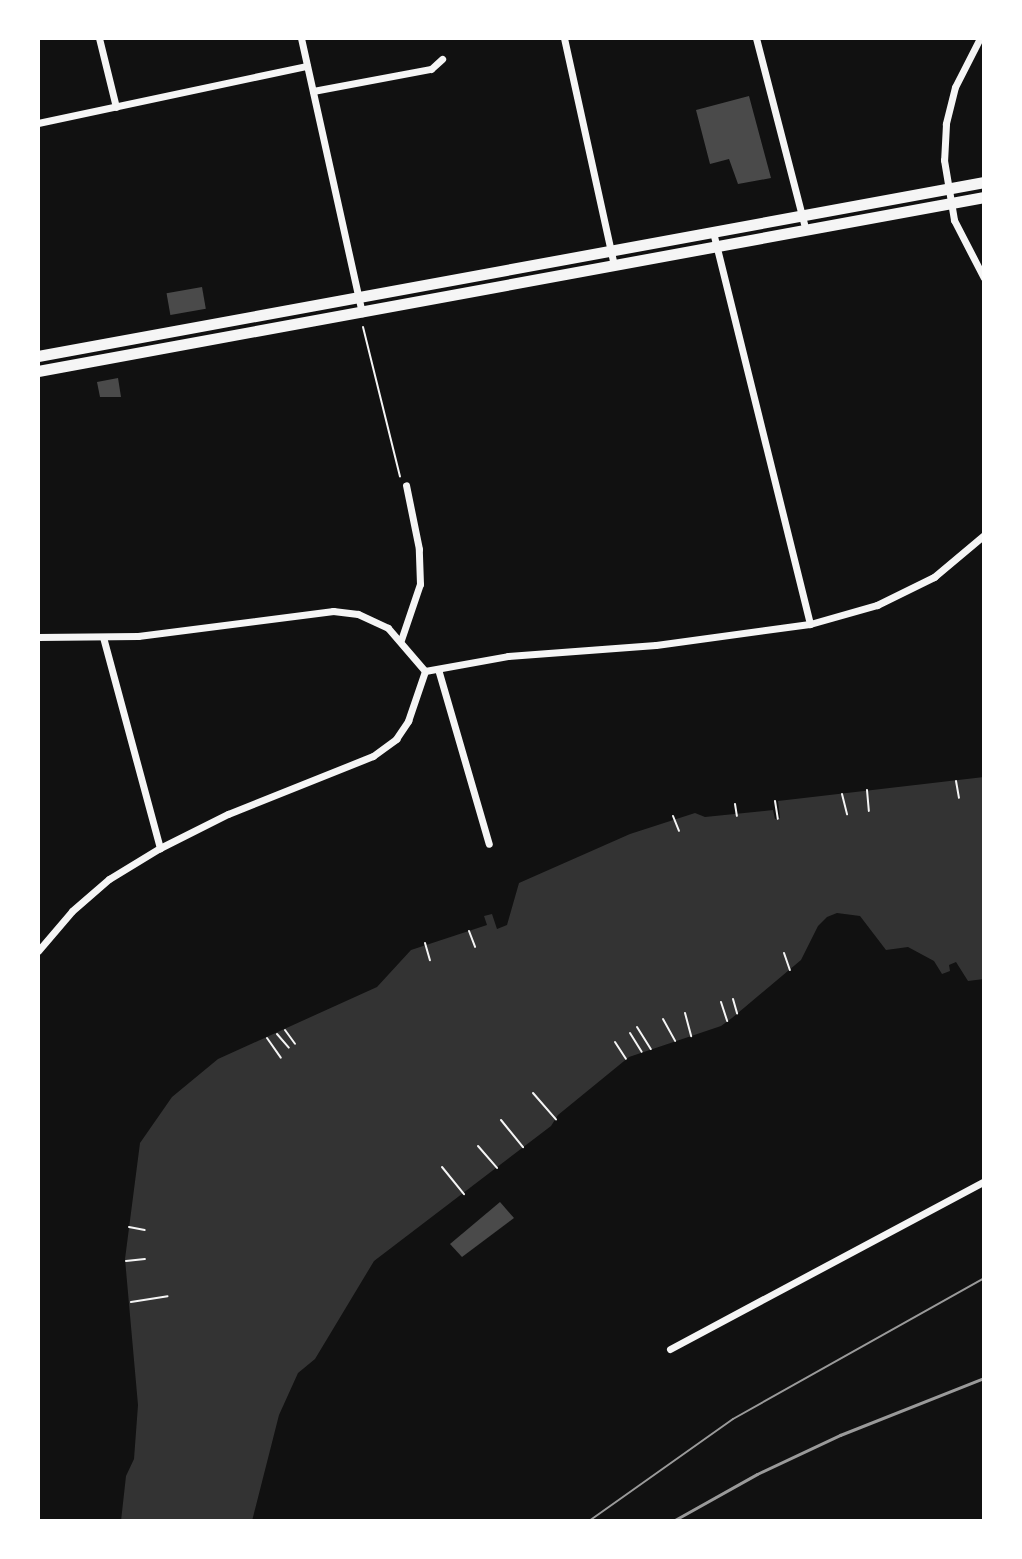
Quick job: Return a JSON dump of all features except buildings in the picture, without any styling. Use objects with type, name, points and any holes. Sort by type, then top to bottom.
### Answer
[{"type":"main road","points":[[38,356],[984,182]]},
{"type":"main road","points":[[38,371],[984,197]]},
{"type":"street","points":[[99,38],[116,107]]},
{"type":"street","points":[[301,38],[362,313]]},
{"type":"street","points":[[564,38],[614,267]]},
{"type":"street","points":[[756,38],[806,231]]},
{"type":"street","points":[[980,38],[955,87],[946,124],[947,189],[962,240],[984,278]]},
{"type":"street","points":[[313,91],[431,69],[442,59]]},
{"type":"street","points":[[38,123],[307,66]]},
{"type":"street","points":[[713,232],[810,624]]},
{"type":"street","points":[[401,640],[413,615],[420,584],[419,549],[406,485]]},
{"type":"street","points":[[425,671],[521,654],[656,645],[810,624],[877,605],[934,577],[984,535]]},
{"type":"street","points":[[38,637],[103,637],[188,631],[333,611],[375,619],[401,640],[425,671]]},
{"type":"street","points":[[103,637],[160,848]]},
{"type":"street","points":[[438,669],[489,844]]},
{"type":"street","points":[[38,951],[72,911],[109,879],[160,848],[228,814],[373,756],[396,739],[408,721],[425,671]]},
{"type":"street","points":[[670,1349],[984,1181]]},
{"type":"path","points":[[363,327],[397,472],[406,485]]},
{"type":"path","points":[[956,781],[959,798]]},
{"type":"path","points":[[867,790],[869,811]]},
{"type":"path","points":[[842,794],[847,814]]},
{"type":"path","points":[[775,801],[778,819]]},
{"type":"path","points":[[735,804],[737,816]]},
{"type":"path","points":[[673,816],[679,831]]},
{"type":"path","points":[[469,931],[475,947]]},
{"type":"path","points":[[425,943],[430,960]]},
{"type":"path","points":[[784,953],[790,970]]},
{"type":"path","points":[[733,999],[737,1013]]},
{"type":"path","points":[[721,1002],[727,1021]]},
{"type":"path","points":[[685,1013],[691,1036]]},
{"type":"path","points":[[663,1019],[675,1041]]},
{"type":"path","points":[[637,1027],[651,1049]]},
{"type":"path","points":[[285,1030],[295,1044]]},
{"type":"path","points":[[630,1033],[642,1052]]},
{"type":"path","points":[[277,1034],[289,1048]]},
{"type":"path","points":[[267,1038],[281,1058]]},
{"type":"path","points":[[615,1042],[626,1059]]},
{"type":"path","points":[[533,1093],[556,1119]]},
{"type":"path","points":[[501,1120],[523,1147]]},
{"type":"path","points":[[478,1146],[497,1168]]},
{"type":"path","points":[[442,1167],[464,1194]]},
{"type":"path","points":[[129,1227],[145,1230]]},
{"type":"path","points":[[126,1261],[145,1259]]},
{"type":"path","points":[[131,1302],[168,1296]]},
{"type":"shaded area","points":[[984,777],[984,979],[968,981],[956,962],[949,965],[950,971],[942,974],[934,961],[908,947],[886,950],[860,916],[837,913],[827,917],[818,926],[801,960],[732,1018],[721,1026],[629,1057],[558,1115],[551,1126],[374,1261],[315,1359],[298,1373],[279,1415],[252,1521],[121,1521],[126,1476],[134,1459],[138,1405],[125,1259],[140,1143],[172,1097],[218,1059],[377,987],[411,950],[487,925],[484,916],[492,914],[497,929],[507,925],[519,883],[630,834],[695,813],[705,817],[773,810],[775,819],[780,818],[778,801]]},
{"type":"tram line","points":[[589,1521],[733,1419],[984,1278]]},
{"type":"railway","points":[[673,1521],[757,1474],[840,1435],[984,1378]]}]
